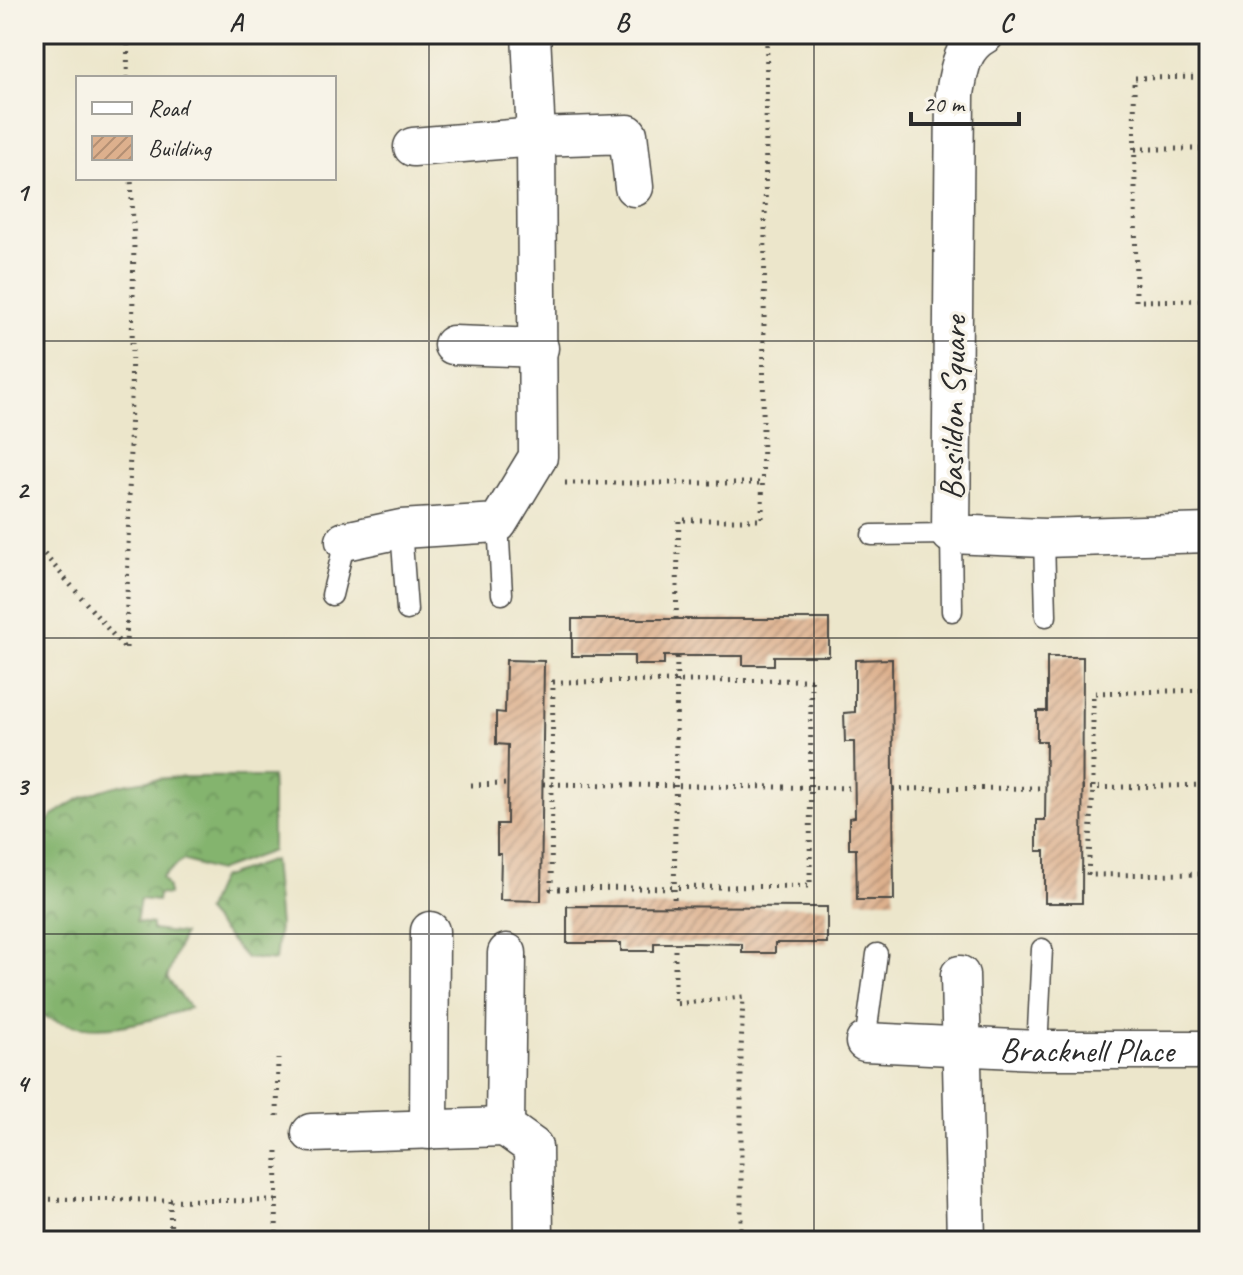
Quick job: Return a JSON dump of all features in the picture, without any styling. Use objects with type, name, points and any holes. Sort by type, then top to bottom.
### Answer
[{"type":"street","points":[[345,541],[401,529],[498,523],[538,457],[536,137],[531,34]]},
{"type":"street","name":"Basildon Square","points":[[985,34],[961,59],[955,94],[951,534],[1044,538],[1209,533]]},
{"type":"street","points":[[413,147],[536,137],[628,134],[634,187]]},
{"type":"street","points":[[453,345],[539,348]]},
{"type":"street","points":[[429,1130],[430,931]]},
{"type":"street","points":[[505,1127],[507,953]]},
{"type":"street","name":"Bracknell Place","points":[[960,975],[966,1241]]},
{"type":"street","name":"Bracknell Place","points":[[865,1042],[1037,1050],[1209,1050]]},
{"type":"street","points":[[311,1133],[505,1127],[533,1147],[534,1241]]},
{"type":"lane","points":[[498,523],[502,594]]},
{"type":"lane","points":[[401,529],[407,610]]},
{"type":"lane","points":[[872,535],[951,534],[952,611]]},
{"type":"lane","points":[[1044,538],[1046,616]]},
{"type":"lane","points":[[332,595],[345,541]]},
{"type":"lane","points":[[1037,1050],[1042,949]]},
{"type":"lane","points":[[865,1042],[877,954]]},
{"type":"path","points":[[127,76],[128,34]]},
{"type":"path","points":[[676,619],[679,520],[762,520],[767,34]]},
{"type":"path","points":[[1209,77],[1134,78],[1136,301],[1209,300]]},
{"type":"path","points":[[1135,149],[1209,149]]},
{"type":"path","points":[[34,542],[126,650],[134,244],[131,180]]},
{"type":"path","points":[[520,483],[762,483]]},
{"type":"path","points":[[674,907],[677,656]]},
{"type":"path","points":[[811,680],[810,886],[551,889],[554,784],[553,682],[811,680]]},
{"type":"path","points":[[1209,690],[1093,693],[1093,787],[1088,875],[1209,874]]},
{"type":"path","points":[[471,785],[508,784]]},
{"type":"path","points":[[543,784],[855,788]]},
{"type":"path","points":[[1082,788],[1209,785]]},
{"type":"path","points":[[893,789],[1046,788]]},
{"type":"path","points":[[675,942],[675,1004],[743,997],[741,1241]]},
{"type":"path","points":[[34,1199],[276,1201]]},
{"type":"path","points":[[170,1200],[171,1241]]},
{"type":"green space","points":[[272,777],[272,851],[217,871],[183,860],[162,877],[168,895],[158,894],[157,901],[140,899],[136,922],[152,924],[152,930],[183,934],[167,978],[190,1008],[131,1024],[93,1028],[73,1026],[34,1011],[34,835],[57,813],[84,797],[113,787],[144,780]]},
{"type":"green space","points":[[273,860],[279,926],[275,961],[246,958],[205,912],[220,878]]},
{"type":"building","points":[[572,619],[829,619],[829,656],[774,656],[774,665],[743,665],[743,656],[664,656],[664,665],[634,665],[634,656],[572,656]]},
{"type":"building","points":[[1047,657],[1083,657],[1082,903],[1045,903],[1045,851],[1037,851],[1037,820],[1045,820],[1046,741],[1037,741],[1037,711],[1047,711]]},
{"type":"building","points":[[892,659],[894,900],[857,900],[856,849],[849,849],[849,818],[855,817],[854,742],[845,742],[844,713],[855,712],[855,660]]},
{"type":"building","points":[[506,660],[544,661],[541,901],[500,900],[501,854],[497,854],[497,824],[507,824],[508,745],[496,744],[496,712],[505,713]]},
{"type":"building","points":[[567,906],[827,907],[827,943],[775,943],[775,953],[742,953],[742,944],[694,943],[654,943],[654,951],[621,951],[621,943],[567,943]]}]
